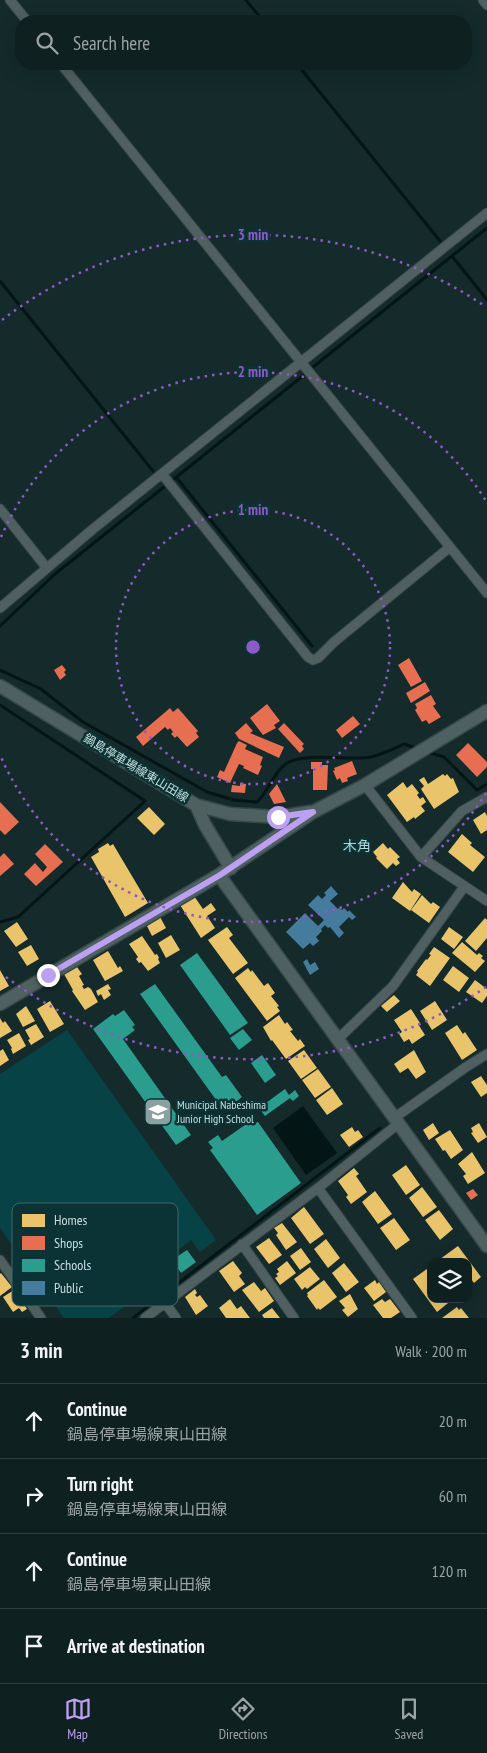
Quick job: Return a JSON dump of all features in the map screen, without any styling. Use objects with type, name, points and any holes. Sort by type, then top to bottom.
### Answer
[{"type":"main road","name":"鍋島停車場線東山田線","points":[[0,686],[196,805],[230,814],[278,817],[313,812]]},
{"type":"main road","name":"鍋島停車場線東山田線","points":[[0,1004],[220,875],[313,812],[364,785],[487,711]]},
{"type":"main road","points":[[196,805],[231,868]]},
{"type":"main road","points":[[220,875],[487,1246]]},
{"type":"street","points":[[10,0],[22,15]]},
{"type":"street","points":[[483,0],[487,5]]},
{"type":"street","points":[[66,70],[487,593]]},
{"type":"street","points":[[0,608],[46,567],[487,213]]},
{"type":"street","points":[[162,474],[308,657],[313,660],[318,658],[334,642],[450,547]]},
{"type":"street","points":[[0,510],[46,567]]},
{"type":"street","points":[[364,785],[421,857],[487,901]]},
{"type":"street","points":[[421,857],[462,811],[487,797]]},
{"type":"street","points":[[338,1039],[393,986],[464,886]]},
{"type":"street","points":[[178,1293],[318,1188],[396,1121],[466,1067],[487,1054]]},
{"type":"street","points":[[318,1188],[412,1318]]},
{"type":"street","points":[[242,1244],[294,1318]]},
{"type":"street","points":[[0,1260],[12,1279]]},
{"type":"street","points":[[145,1318],[161,1306]]},
{"type":"street","points":[[167,1306],[176,1318]]},
{"type":"shaded area","points":[[67,1030],[216,1240],[200,1252],[191,1240],[178,1250],[178,1203],[12,1203],[12,1245],[0,1228],[0,1074]]},
{"type":"shaded area","points":[[303,1106],[337,1153],[306,1175],[273,1128]]},
{"type":"shaded area","points":[[55,1306],[125,1306],[109,1318],[64,1318]]},
{"type":"building: Homes","points":[[443,774],[445,776],[447,774],[451,779],[453,778],[459,792],[434,809],[421,789],[424,786],[419,780],[424,777],[428,784]]},
{"type":"building: Homes","points":[[403,782],[407,788],[412,784],[419,793],[417,795],[420,799],[423,797],[426,802],[421,806],[425,811],[415,819],[414,817],[407,822],[387,795]]},
{"type":"building: Homes","points":[[149,807],[165,824],[154,835],[137,818]]},
{"type":"building: Homes","points":[[485,812],[487,816],[487,830],[481,834],[473,820]]},
{"type":"building: Homes","points":[[462,834],[472,843],[470,845],[485,857],[473,872],[448,852]]},
{"type":"building: Homes","points":[[108,843],[110,846],[113,844],[148,903],[125,917],[91,857],[99,852],[98,849]]},
{"type":"building: Homes","points":[[383,843],[400,857],[397,859],[400,863],[396,866],[393,863],[387,869],[376,858],[373,852]]},
{"type":"building: Homes","points":[[403,882],[412,892],[414,889],[421,894],[410,911],[392,898]]},
{"type":"building: Homes","points":[[422,895],[431,904],[433,902],[440,907],[429,923],[411,910]]},
{"type":"building: Homes","points":[[194,896],[203,909],[211,903],[216,910],[207,916],[215,928],[201,938],[180,905]]},
{"type":"building: Homes","points":[[160,917],[166,928],[152,936],[147,926]]},
{"type":"building: Homes","points":[[485,918],[487,920],[487,938],[476,951],[465,941]]},
{"type":"building: Homes","points":[[17,922],[28,939],[16,947],[4,931]]},
{"type":"building: Homes","points":[[227,927],[233,935],[229,938],[248,963],[233,974],[208,940]]},
{"type":"building: Homes","points":[[449,927],[463,937],[454,949],[441,939]]},
{"type":"building: Homes","points":[[171,935],[180,950],[166,958],[158,943]]},
{"type":"building: Homes","points":[[142,936],[155,955],[157,954],[160,963],[148,971],[136,959],[138,957],[129,944]]},
{"type":"building: Homes","points":[[462,942],[477,955],[479,953],[483,956],[481,958],[485,961],[475,972],[452,953]]},
{"type":"building: Homes","points":[[31,945],[39,959],[27,966],[18,952]]},
{"type":"building: Homes","points":[[434,947],[450,958],[430,986],[416,975],[426,959],[431,955],[429,954]]},
{"type":"building: Homes","points":[[108,951],[118,968],[120,966],[123,971],[105,981],[93,960]]},
{"type":"building: Homes","points":[[453,966],[469,978],[459,992],[443,980]]},
{"type":"building: Homes","points":[[77,967],[82,974],[79,976],[84,985],[82,986],[84,989],[88,987],[91,989],[98,1002],[85,1010],[72,991],[64,974]]},
{"type":"building: Homes","points":[[248,968],[251,972],[252,970],[264,986],[268,983],[275,993],[271,996],[279,1006],[277,1007],[280,1011],[267,1021],[235,978]]},
{"type":"building: Homes","points":[[0,970],[9,986],[0,991]]},
{"type":"building: Homes","points":[[475,980],[487,989],[487,996],[482,1003],[466,992]]},
{"type":"building: Homes","points":[[108,984],[111,989],[108,990],[111,995],[104,1000],[101,994],[98,996],[96,991]]},
{"type":"building: Homes","points":[[394,995],[400,1001],[387,1012],[381,1006]]},
{"type":"building: Homes","points":[[50,1001],[64,1024],[50,1032],[37,1009]]},
{"type":"building: Homes","points":[[435,1001],[447,1020],[432,1030],[420,1011]]},
{"type":"building: Homes","points":[[26,1006],[35,1021],[23,1027],[16,1014]]},
{"type":"building: Homes","points":[[411,1009],[425,1035],[412,1044],[409,1039],[404,1042],[399,1034],[402,1032],[394,1020]]},
{"type":"building: Homes","points":[[279,1015],[285,1024],[287,1022],[293,1030],[290,1031],[298,1041],[300,1039],[305,1046],[286,1059],[271,1041],[263,1027]]},
{"type":"building: Homes","points":[[0,1018],[3,1023],[5,1021],[12,1031],[0,1038]]},
{"type":"building: Homes","points":[[36,1024],[44,1037],[31,1045],[25,1030]]},
{"type":"building: Homes","points":[[457,1025],[463,1034],[465,1032],[477,1050],[462,1060],[445,1033]]},
{"type":"building: Homes","points":[[19,1033],[26,1046],[13,1054],[7,1040]]},
{"type":"building: Homes","points":[[3,1049],[9,1060],[0,1066],[0,1051]]},
{"type":"building: Homes","points":[[304,1050],[317,1068],[301,1079],[288,1061]]},
{"type":"building: Homes","points":[[414,1050],[426,1072],[416,1079],[408,1068],[400,1073],[394,1064]]},
{"type":"building: Homes","points":[[318,1069],[331,1087],[315,1098],[302,1080]]},
{"type":"building: Homes","points":[[481,1076],[487,1085],[487,1093],[481,1097],[471,1082]]},
{"type":"building: Homes","points":[[332,1088],[343,1104],[327,1115],[316,1100]]},
{"type":"building: Homes","points":[[433,1123],[439,1133],[429,1140],[423,1130]]},
{"type":"building: Homes","points":[[479,1123],[487,1137],[478,1143],[471,1133],[473,1132],[471,1128]]},
{"type":"building: Homes","points":[[352,1127],[355,1132],[358,1130],[363,1137],[349,1147],[340,1135]]},
{"type":"building: Homes","points":[[450,1130],[463,1150],[451,1159],[435,1139]]},
{"type":"building: Homes","points":[[472,1152],[485,1173],[468,1184],[463,1176],[466,1174],[458,1164]]},
{"type":"building: Homes","points":[[406,1165],[420,1185],[406,1195],[392,1175]]},
{"type":"building: Homes","points":[[354,1168],[359,1174],[356,1176],[367,1192],[351,1204],[346,1197],[348,1195],[338,1181]]},
{"type":"building: Homes","points":[[422,1187],[437,1207],[423,1217],[409,1198]]},
{"type":"building: Homes","points":[[375,1191],[392,1214],[378,1224],[362,1202]]},
{"type":"building: Homes","points":[[304,1207],[324,1234],[310,1244],[291,1218]]},
{"type":"building: Homes","points":[[439,1210],[453,1229],[440,1240],[425,1220]]},
{"type":"building: Homes","points":[[394,1218],[410,1240],[396,1250],[380,1228]]},
{"type":"building: Homes","points":[[282,1223],[297,1242],[286,1250],[276,1235],[278,1233],[274,1228]]},
{"type":"building: Homes","points":[[269,1238],[282,1255],[269,1264],[256,1247]]},
{"type":"building: Homes","points":[[326,1239],[340,1258],[328,1268],[314,1249]]},
{"type":"building: Homes","points":[[458,1246],[467,1258],[442,1258]]},
{"type":"building: Homes","points":[[301,1248],[311,1262],[300,1270],[290,1256]]},
{"type":"building: Homes","points":[[233,1261],[242,1273],[239,1276],[245,1284],[234,1292],[219,1271]]},
{"type":"building: Homes","points":[[287,1261],[296,1273],[280,1285],[275,1278],[279,1272],[277,1269]]},
{"type":"building: Homes","points":[[344,1263],[359,1282],[346,1292],[332,1273]]},
{"type":"building: Homes","points":[[472,1265],[481,1277],[474,1283],[472,1280]]},
{"type":"building: Homes","points":[[310,1267],[320,1279],[307,1289],[305,1287],[302,1290],[294,1279]]},
{"type":"building: Homes","points":[[427,1269],[427,1298],[413,1279]]},
{"type":"building: Homes","points":[[0,1274],[12,1287],[0,1296]]},
{"type":"building: Homes","points":[[324,1280],[337,1297],[320,1310],[318,1308],[317,1310],[307,1296],[307,1293]]},
{"type":"building: Homes","points":[[375,1280],[377,1284],[379,1282],[386,1292],[374,1301],[364,1288]]},
{"type":"building: Homes","points":[[254,1282],[261,1291],[265,1288],[274,1301],[259,1312],[242,1290]]},
{"type":"building: Homes","points":[[195,1289],[197,1293],[195,1295],[197,1297],[200,1295],[208,1306],[196,1315],[185,1297]]},
{"type":"building: Homes","points":[[12,1291],[12,1306],[25,1306],[27,1309],[22,1312],[19,1308],[13,1312],[3,1297]]},
{"type":"building: Homes","points":[[350,1294],[358,1309],[348,1317],[342,1310],[345,1308],[339,1301]]},
{"type":"building: Homes","points":[[230,1299],[237,1309],[241,1306],[250,1318],[226,1318],[219,1308]]},
{"type":"building: Homes","points":[[382,1299],[385,1302],[390,1299],[400,1312],[391,1318],[383,1318],[373,1305]]},
{"type":"building: Homes","points":[[430,1303],[448,1303],[437,1312]]},
{"type":"building: Homes","points":[[457,1307],[459,1310],[461,1308],[469,1318],[442,1318]]},
{"type":"building: Homes","points":[[272,1308],[280,1318],[264,1318],[262,1315]]},
{"type":"building: Shops","points":[[409,658],[422,681],[411,687],[398,665]]},
{"type":"building: Shops","points":[[62,665],[66,670],[64,672],[66,675],[60,680],[54,670]]},
{"type":"building: Shops","points":[[425,682],[430,691],[411,703],[406,693]]},
{"type":"building: Shops","points":[[431,695],[436,704],[433,706],[441,717],[429,724],[426,720],[422,722],[415,710],[417,708],[415,704]]},
{"type":"building: Shops","points":[[267,704],[280,721],[274,725],[276,728],[263,735],[250,718]]},
{"type":"building: Shops","points":[[170,708],[173,712],[178,708],[198,731],[196,733],[199,737],[187,747],[177,736],[175,738],[171,734],[173,732],[170,728],[168,730],[165,727],[143,746],[136,737]]},
{"type":"building: Shops","points":[[353,716],[360,724],[342,738],[336,730]]},
{"type":"building: Shops","points":[[246,723],[253,731],[250,733],[284,747],[279,758],[239,739],[235,733]]},
{"type":"building: Shops","points":[[284,723],[304,744],[302,746],[304,749],[300,753],[278,729]]},
{"type":"building: Shops","points":[[239,741],[247,745],[245,749],[263,757],[260,765],[262,766],[258,775],[239,764],[230,783],[217,777],[220,770],[224,772]]},
{"type":"building: Shops","points":[[468,743],[487,762],[487,767],[477,777],[456,755]]},
{"type":"building: Shops","points":[[352,761],[357,774],[347,778],[348,781],[342,783],[340,778],[337,780],[333,771],[335,770],[334,768]]},
{"type":"building: Shops","points":[[311,762],[322,762],[322,765],[328,765],[327,790],[313,790]]},
{"type":"building: Shops","points":[[240,783],[246,784],[245,793],[231,792],[232,785],[240,786]]},
{"type":"building: Shops","points":[[277,784],[286,802],[274,804],[269,794]]},
{"type":"building: Shops","points":[[0,802],[19,822],[5,835],[0,830]]},
{"type":"building: Shops","points":[[45,844],[63,862],[36,886],[24,874],[35,863],[43,872],[47,867],[35,854]]},
{"type":"building: Shops","points":[[4,853],[14,864],[0,876],[0,857]]},
{"type":"building: Shops","points":[[473,1189],[478,1195],[471,1200],[466,1193]]},
{"type":"building: Schools","points":[[197,953],[248,1023],[230,1035],[180,965]]},
{"type":"building: Schools","points":[[155,984],[222,1077],[226,1075],[242,1097],[224,1111],[140,994]]},
{"type":"building: Schools","points":[[124,1010],[135,1025],[132,1027],[135,1030],[123,1039],[191,1135],[176,1145],[93,1029],[113,1014],[115,1016]]},
{"type":"building: Schools","points":[[243,1029],[252,1040],[239,1050],[230,1038]]},
{"type":"building: Schools","points":[[262,1055],[276,1075],[265,1083],[251,1063]]},
{"type":"building: Schools","points":[[285,1089],[289,1095],[295,1090],[299,1096],[293,1101],[290,1098],[265,1116],[259,1108]]},
{"type":"building: Schools","points":[[252,1120],[255,1123],[258,1122],[301,1183],[257,1215],[210,1150],[213,1148],[208,1142],[218,1135],[222,1141]]},
{"type":"building: Schools","points":[[187,1250],[196,1262],[181,1273],[178,1269],[178,1256]]},
{"type":"building: Public","points":[[331,886],[338,894],[330,901],[338,909],[342,910],[344,908],[348,912],[349,910],[356,917],[352,920],[349,917],[339,927],[344,933],[339,938],[330,927],[328,928],[325,925],[316,937],[319,941],[313,946],[310,943],[303,949],[286,932],[305,913],[318,926],[324,920],[308,905],[318,895],[322,899],[326,895],[324,893]]},
{"type":"building: Public","points":[[307,959],[310,965],[315,962],[319,969],[310,975],[303,962]]},
{"type":"waterway","points":[[246,0],[258,15]]},
{"type":"waterway","points":[[302,70],[440,241]]},
{"type":"waterway","points":[[313,367],[487,228]]},
{"type":"waterway","points":[[452,256],[487,300]]},
{"type":"waterway","points":[[0,281],[153,471]]},
{"type":"waterway","points":[[174,479],[304,375]]},
{"type":"waterway","points":[[176,477],[312,646]]},
{"type":"waterway","points":[[0,626],[55,574],[164,487]]},
{"type":"waterway","points":[[0,670],[41,689],[83,722],[207,792],[234,800],[257,802],[283,766],[296,760],[317,757],[371,757],[404,744],[419,749]]},
{"type":"waterway","points":[[0,705],[145,801],[18,917],[0,922]]},
{"type":"waterway","points":[[427,752],[444,757],[477,790],[487,784]]},
{"type":"waterway","points":[[178,1283],[380,1128]]},
{"type":"waterway","points":[[133,1318],[149,1306]]},
{"type":"place","name":"Municipal Nabeshima Junior High School","points":[[158,1112]]},
{"type":"district","name":"木角","points":[[357,846]]},
{"type":"route","points":[[48,975],[220,875],[313,812],[278,817]]}]
